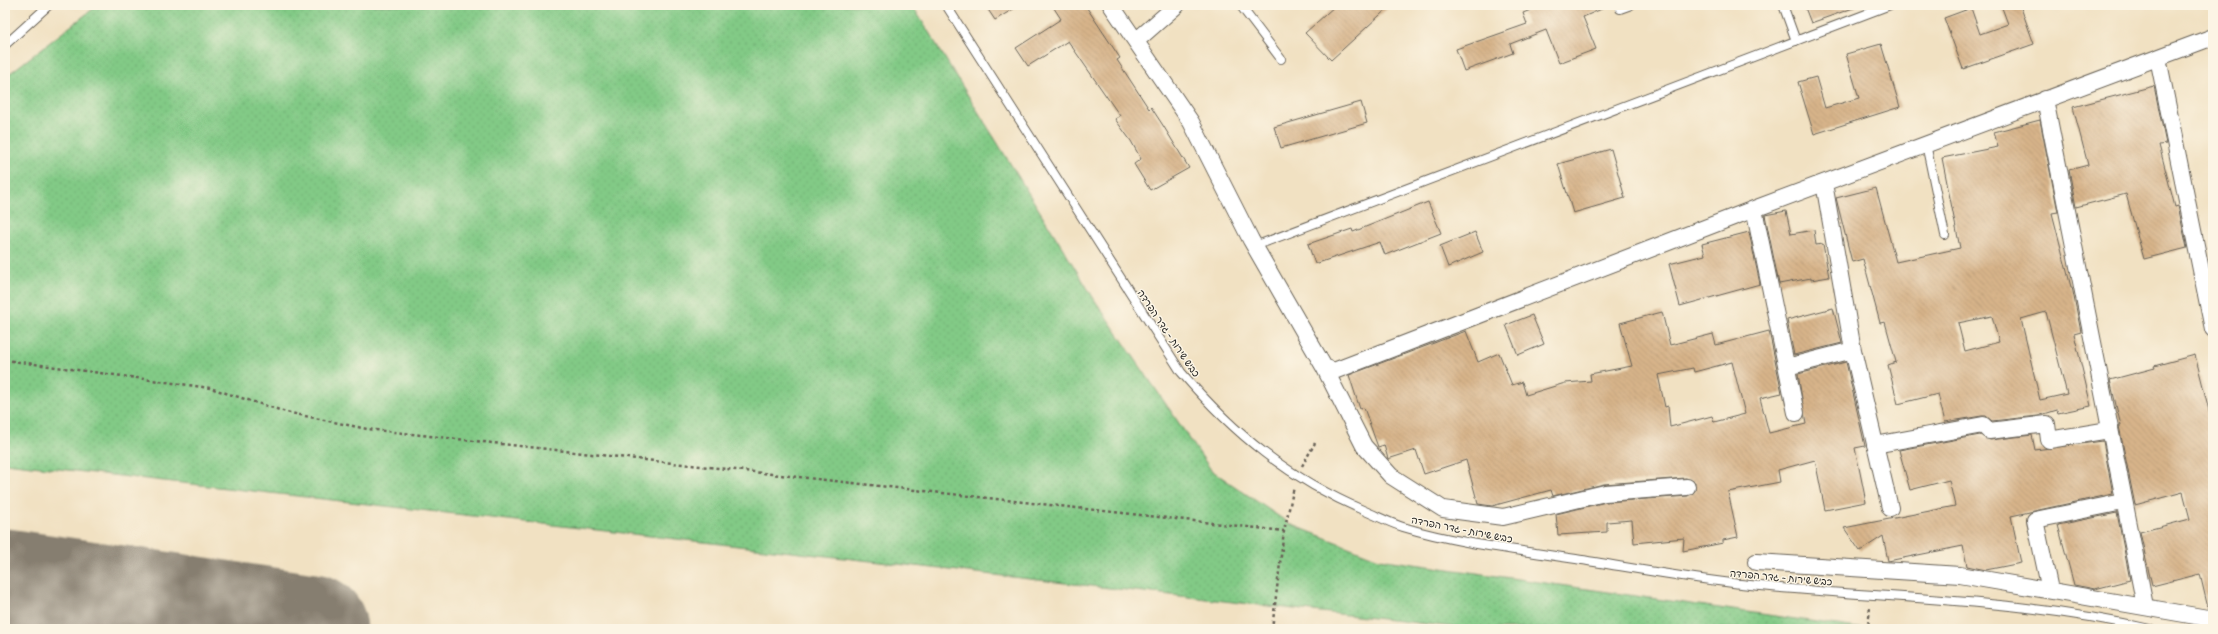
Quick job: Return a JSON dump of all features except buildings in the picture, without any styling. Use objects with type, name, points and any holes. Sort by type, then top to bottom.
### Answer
[{"type":"street","points":[[1111,5],[1191,122],[1255,246],[1324,367],[1364,446],[1391,476],[1443,509],[1503,517],[1605,493],[1687,487]]},
{"type":"street","points":[[1136,41],[1177,5]]},
{"type":"street","points":[[1324,367],[1334,371],[1350,366],[1754,209],[2213,37]]},
{"type":"street","points":[[2158,58],[2213,329]]},
{"type":"street","points":[[2045,99],[2123,502],[2145,606]]},
{"type":"street","points":[[1824,183],[1853,350],[1890,508]]},
{"type":"street","points":[[1754,209],[1796,413]]},
{"type":"street","points":[[1787,367],[1853,350]]},
{"type":"street","points":[[1875,445],[1983,425],[1989,431],[2047,424],[2049,440],[2109,430]]},
{"type":"street","points":[[2050,590],[2035,520],[2123,502]]},
{"type":"street","points":[[1756,562],[1960,575],[2213,619]]},
{"type":"lane","points":[[5,45],[49,5]]},
{"type":"lane","name":"כביש שירות - גדר הפרדה","points":[[946,5],[1181,372],[1210,406],[1242,437],[1297,476],[1342,501],[1402,526],[1466,542],[1750,585],[1954,599],[2064,612],[2150,629]]},
{"type":"lane","points":[[1240,5],[1280,59]]},
{"type":"lane","points":[[1620,9],[1631,5]]},
{"type":"lane","points":[[1782,5],[1796,41]]},
{"type":"lane","points":[[1255,246],[1890,5]]},
{"type":"lane","points":[[1926,144],[1945,234]]},
{"type":"path","points":[[5,360],[210,388],[286,412],[367,428],[1284,531]]},
{"type":"path","points":[[1272,629],[1284,531],[1297,476],[1315,443]]},
{"type":"path","points":[[1868,629],[1871,594]]},
{"type":"green space","points":[[98,5],[912,5],[1096,302],[1211,470],[1290,524],[1379,559],[1865,629],[1471,629],[5,463],[5,77]]},
{"type":"runway","points":[[5,584],[312,629]]}]
